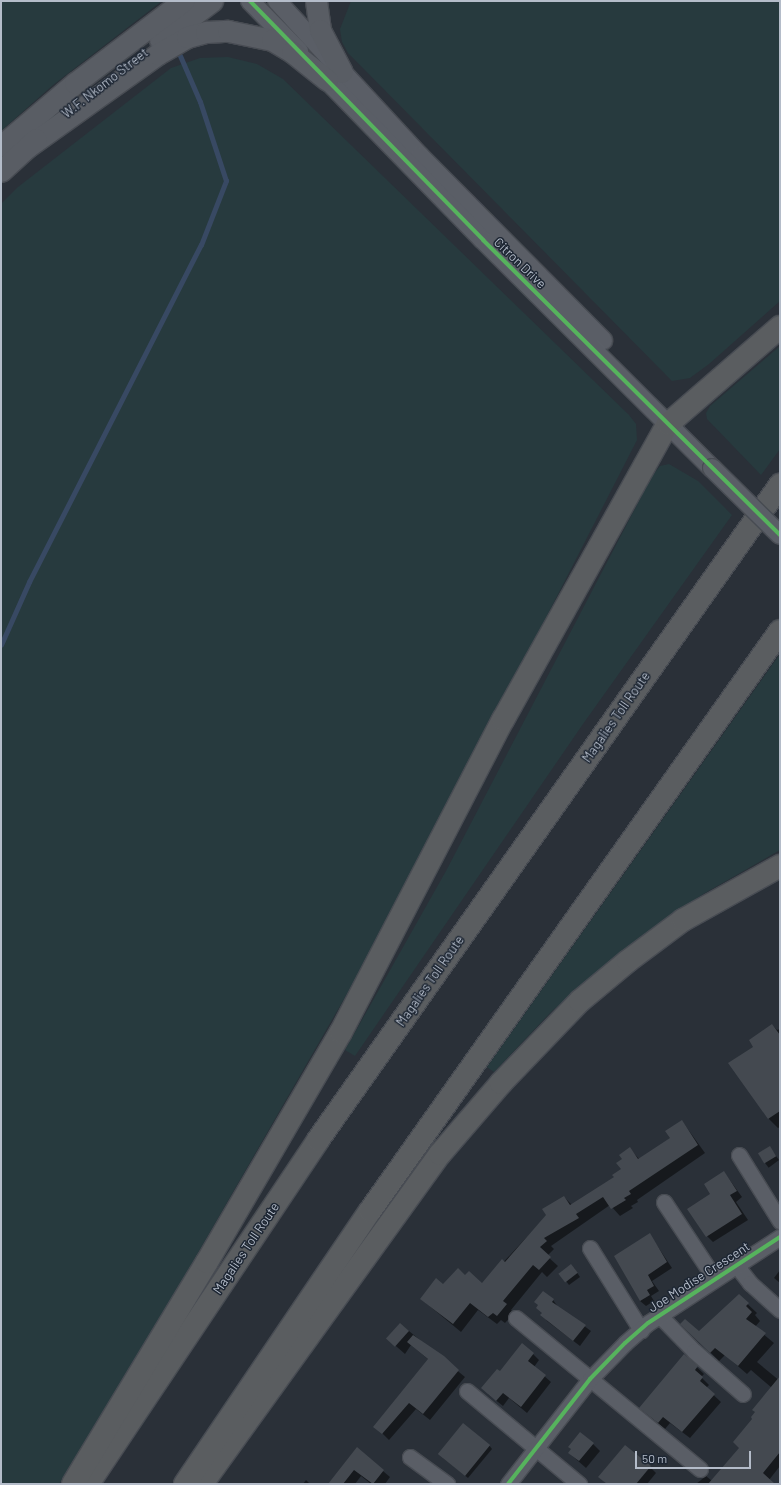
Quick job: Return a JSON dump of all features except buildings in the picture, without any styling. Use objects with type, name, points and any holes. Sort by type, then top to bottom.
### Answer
[{"type":"highway","points":[[73,1484],[207,1262],[341,1032],[503,720],[672,420],[780,327]]},
{"type":"highway","name":"Magalies Toll Route","points":[[88,1484],[318,1140],[780,485]]},
{"type":"highway","points":[[185,1484],[370,1211],[780,631]]},
{"type":"highway","points":[[202,1484],[440,1154],[501,1083],[580,1001],[628,961],[683,920],[780,866]]},
{"type":"main road","name":"W.F. Nkomo Street","points":[[1,146],[75,83],[183,1]]},
{"type":"main road","name":"W.F. Nkomo Street","points":[[1,171],[86,97],[212,1]]},
{"type":"main road","points":[[316,1],[320,30],[335,76]]},
{"type":"main road","points":[[26,148],[158,54],[187,37],[206,32],[228,30],[272,40],[335,76]]},
{"type":"street","name":"Citron Drive","points":[[250,1],[335,76]]},
{"type":"street","name":"Citron Drive","points":[[278,1],[335,76],[483,240],[717,464],[780,518]]},
{"type":"street","name":"Citron Drive","points":[[717,464],[780,535]]},
{"type":"street","points":[[739,1155],[780,1221]]},
{"type":"street","name":"Joe Modise Crescent","points":[[664,1202],[715,1279]]},
{"type":"street","name":"Joe Modise Crescent","points":[[508,1484],[590,1379],[641,1330],[715,1279],[780,1237]]},
{"type":"street","name":"Joe Modise Crescent","points":[[590,1248],[641,1330]]},
{"type":"street","name":"Joe Modise Crescent","points":[[736,1265],[780,1310]]},
{"type":"street","name":"Joe Modise Crescent","points":[[660,1316],[694,1351],[743,1394]]},
{"type":"street","points":[[516,1318],[700,1469]]},
{"type":"street","points":[[467,1391],[580,1484]]},
{"type":"street","points":[[410,1458],[447,1484]]},
{"type":"green space","points":[[1,1],[162,1],[53,85],[1,131]]},
{"type":"green space","points":[[351,1],[780,1],[780,301],[709,364],[690,378],[672,381],[348,53],[342,42],[340,29]]},
{"type":"green space","points":[[228,57],[257,64],[283,79],[629,415],[636,424],[637,440],[406,891],[167,1307],[59,1484],[1,1484],[1,204],[18,187],[171,68],[200,58]]},
{"type":"green space","points":[[780,346],[780,449],[761,475],[707,419],[706,413],[710,406]]},
{"type":"green space","points":[[669,464],[698,481],[732,515],[583,724],[355,1056],[345,1050],[446,871],[652,476],[660,466]]},
{"type":"green space","points":[[780,654],[780,850],[705,893],[644,934],[552,1011],[494,1072],[487,1067]]},
{"type":"waterway","points":[[1,645],[29,582],[201,245],[226,181],[200,102],[180,56]]},
{"type":"cycle path","points":[[250,1],[483,240],[780,535]]},
{"type":"cycle path","points":[[508,1484],[590,1379],[625,1343],[648,1323],[780,1237]]}]
